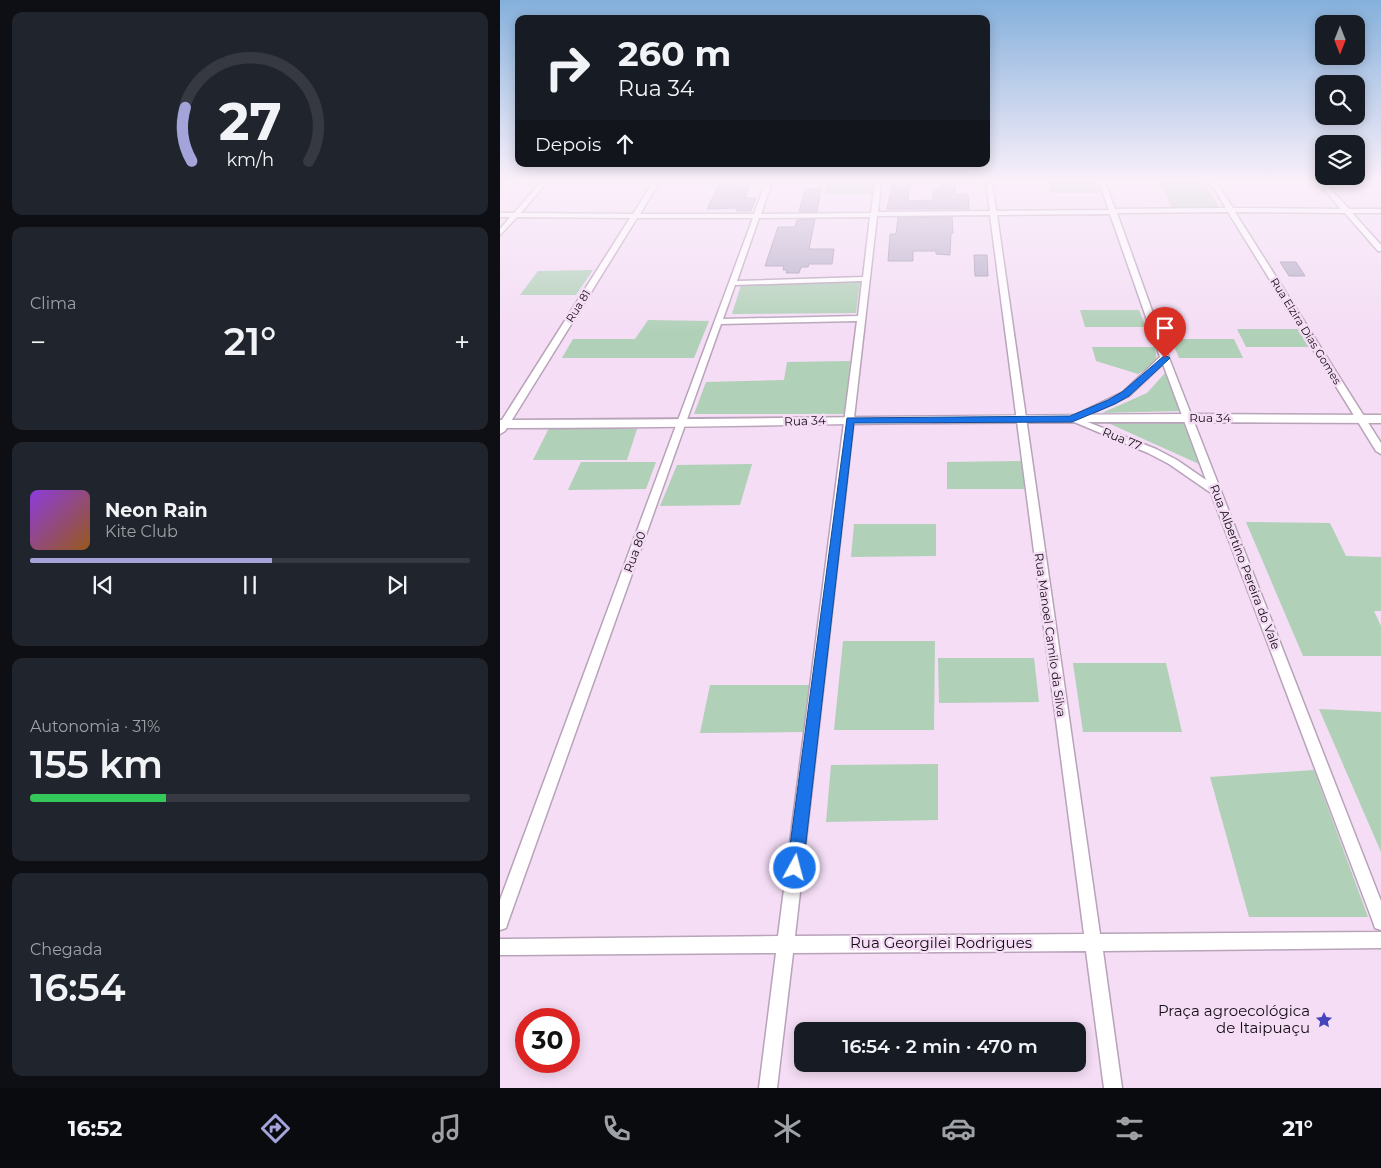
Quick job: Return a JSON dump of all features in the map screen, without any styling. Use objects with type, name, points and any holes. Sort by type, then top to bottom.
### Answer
[{"type":"street","name":"Rua 81","points":[[501,426],[624,233]]},
{"type":"street","name":"Rua 80","points":[[500,922],[751,233]]},
{"type":"street","points":[[768,1088],[871,233]]},
{"type":"street","name":"Rua Manoel Camilo da Silva","points":[[996,233],[1113,1088]]},
{"type":"street","name":"Rua Albertino Pereira do Vale","points":[[1120,233],[1165,358],[1381,922]]},
{"type":"street","name":"Rua Elzira Dias Gomes","points":[[1246,233],[1381,451]]},
{"type":"street","points":[[1367,233],[1381,249]]},
{"type":"street","points":[[733,283],[867,279]]},
{"type":"street","points":[[718,322],[862,318]]},
{"type":"street","name":"Rua 77","points":[[1072,419],[1126,394],[1165,358]]},
{"type":"street","name":"Rua 77","points":[[1072,419],[1152,451],[1173,462],[1216,491]]},
{"type":"street","name":"Rua 34","points":[[501,426],[850,420],[1381,419]]},
{"type":"street","name":"Rua Georgilei Rodrigues","points":[[500,947],[1381,940]]},
{"type":"green space","points":[[593,270],[576,295],[520,295],[538,271]]},
{"type":"green space","points":[[860,282],[856,313],[732,314],[741,285]]},
{"type":"green space","points":[[1080,310],[1139,310],[1146,327],[1085,327]]},
{"type":"green space","points":[[648,320],[709,321],[694,358],[562,358],[573,339],[635,339]]},
{"type":"green space","points":[[1237,329],[1298,329],[1309,347],[1246,347]]},
{"type":"green space","points":[[1171,339],[1234,339],[1243,358],[1179,358]]},
{"type":"green space","points":[[1092,347],[1155,347],[1157,362],[1138,374],[1096,361]]},
{"type":"green space","points":[[850,361],[845,414],[694,414],[706,382],[784,380],[787,362]]},
{"type":"green space","points":[[1166,372],[1180,411],[1102,413],[1147,393]]},
{"type":"green space","points":[[1108,423],[1184,424],[1199,464]]},
{"type":"green space","points":[[549,428],[637,429],[627,460],[533,460]]},
{"type":"green space","points":[[1022,461],[1025,489],[947,489],[947,462]]},
{"type":"green space","points":[[581,462],[656,462],[646,489],[568,490]]},
{"type":"green space","points":[[752,464],[740,505],[660,506],[677,465]]},
{"type":"green space","points":[[1246,522],[1330,523],[1346,556],[1381,557],[1381,611],[1374,611],[1381,626],[1381,656],[1303,656]]},
{"type":"green space","points":[[854,524],[936,524],[936,556],[851,557]]},
{"type":"green space","points":[[843,641],[935,641],[934,730],[834,730]]},
{"type":"green space","points":[[938,658],[1034,658],[1039,702],[939,703]]},
{"type":"green space","points":[[1073,663],[1166,663],[1182,732],[1083,732]]},
{"type":"green space","points":[[710,685],[809,685],[803,732],[700,733]]},
{"type":"green space","points":[[1319,709],[1381,712],[1381,852]]},
{"type":"green space","points":[[938,764],[938,820],[826,822],[831,765]]},
{"type":"green space","points":[[1314,770],[1368,917],[1249,917],[1210,777]]},
{"type":"building","points":[[776,233],[812,233],[809,249],[834,249],[832,264],[809,264],[808,267],[801,267],[799,273],[786,273],[787,270],[783,270],[784,266],[765,266]]},
{"type":"building","points":[[951,233],[950,255],[936,254],[936,251],[913,251],[913,261],[888,261],[890,234],[953,233]]},
{"type":"building","points":[[974,255],[987,255],[988,276],[975,276]]},
{"type":"building","points":[[1280,262],[1296,262],[1305,276],[1289,276]]},
{"type":"place","name":"Praça agroecológica de Itaipuaçu","points":[[1324,1020]]},
{"type":"route","points":[[795,868],[850,420],[1072,419],[1126,394],[1165,358]]}]
